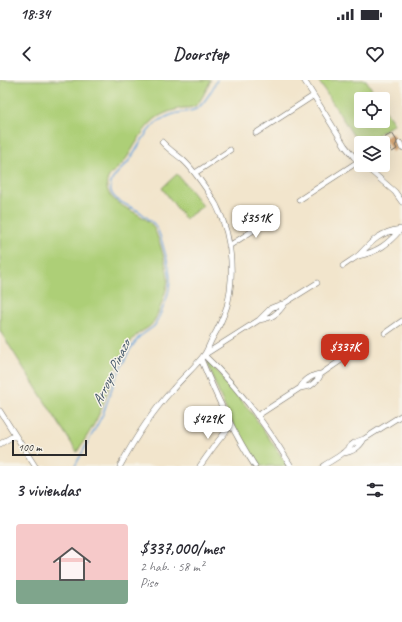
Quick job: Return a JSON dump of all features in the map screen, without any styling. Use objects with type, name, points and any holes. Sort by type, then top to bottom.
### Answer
[{"type":"street","points":[[304,80],[344,146],[354,156]]},
{"type":"street","points":[[256,134],[313,96]]},
{"type":"street","points":[[120,466],[150,418],[202,357],[220,325],[227,305],[231,273],[229,246],[220,213],[210,194],[195,173],[183,160],[167,148],[162,142]]},
{"type":"street","points":[[195,173],[230,150]]},
{"type":"street","points":[[299,200],[354,166]]},
{"type":"street","points":[[372,172],[395,192],[402,202]]},
{"type":"street","points":[[229,246],[274,217]]},
{"type":"street","points":[[358,256],[376,251],[390,241],[401,228]]},
{"type":"street","points":[[343,266],[358,256],[367,246],[380,236],[401,228]]},
{"type":"street","points":[[202,357],[259,320],[271,308],[285,303],[318,283]]},
{"type":"street","points":[[385,332],[402,321]]},
{"type":"street","points":[[257,416],[300,388],[310,386],[319,378],[321,374],[359,348]]},
{"type":"street","points":[[202,357],[219,370],[232,384],[257,416],[291,466]]},
{"type":"street","points":[[202,357],[213,388],[231,426],[255,466]]},
{"type":"street","points":[[0,411],[35,466]]},
{"type":"street","points":[[323,466],[342,453],[354,450],[360,446],[364,439],[402,415]]},
{"type":"street","points":[[200,466],[212,447],[231,426]]},
{"type":"street","points":[[0,444],[15,434]]},
{"type":"green space","points":[[0,80],[211,80],[198,104],[190,108],[183,108],[168,112],[150,123],[127,158],[108,178],[107,189],[116,202],[139,215],[152,225],[162,252],[168,280],[160,309],[153,323],[135,337],[128,346],[113,375],[98,417],[77,452],[0,331]]},
{"type":"green space","points":[[318,80],[366,80],[374,92],[354,92],[354,128],[388,128],[375,136],[354,137]]},
{"type":"green space","points":[[390,118],[394,124],[390,127]]},
{"type":"green space","points":[[177,174],[203,206],[185,219],[162,188]]},
{"type":"green space","points":[[207,361],[222,376],[254,416],[288,466],[258,466],[242,441],[229,415],[217,389]]},
{"type":"building","points":[[392,133],[397,141],[395,145],[397,149],[392,152],[390,148],[390,136],[387,136]]},
{"type":"waterway","name":"Arroyo Pinazo","points":[[75,466],[103,414],[114,382],[129,351],[139,337],[155,325],[165,302],[170,285],[169,266],[157,229],[154,224],[140,212],[115,198],[110,189],[112,180],[132,157],[151,127],[166,117],[199,107],[208,96],[217,80]]}]
